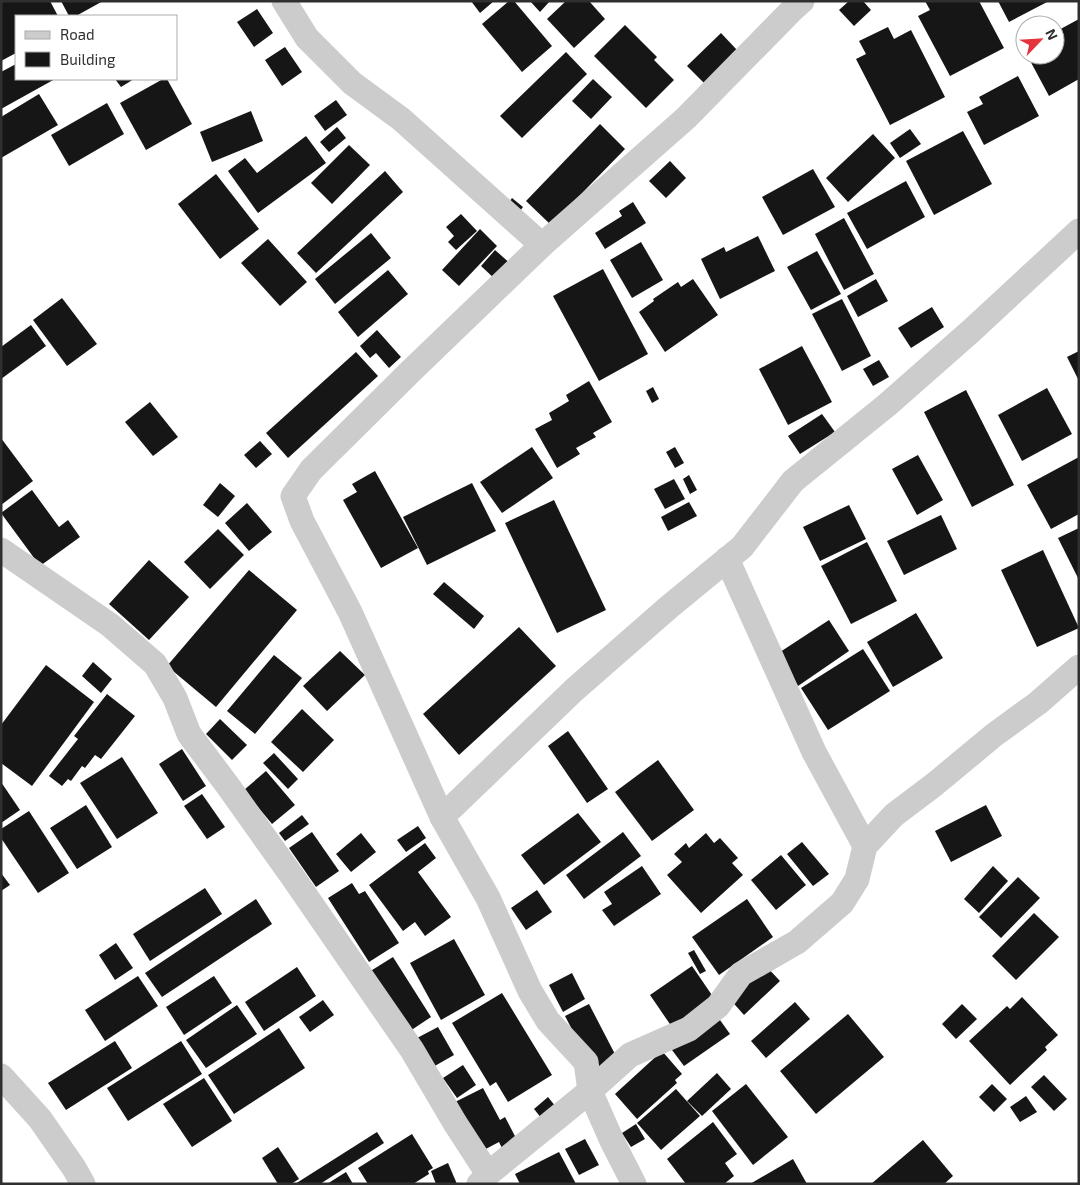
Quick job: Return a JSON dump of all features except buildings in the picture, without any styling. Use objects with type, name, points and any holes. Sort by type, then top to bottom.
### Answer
[{"type":"street","points":[[284,1],[307,38],[352,83],[401,119],[542,245]]},
{"type":"street","points":[[634,1184],[590,1091],[586,1062],[548,1021],[530,991],[488,898],[442,817],[350,612],[302,521],[293,496],[311,470],[419,363],[542,245],[686,118],[792,4]]},
{"type":"street","points":[[442,817],[574,690],[669,607],[742,547],[794,481],[887,405],[971,331],[1079,231]]},
{"type":"street","points":[[1,550],[110,625],[155,664],[175,698],[189,734],[287,868],[412,1050],[456,1123],[484,1179],[630,1056],[689,1029],[718,1006],[742,974],[797,942],[842,903],[857,879],[865,846],[894,815],[994,735],[1038,703],[1079,667]]},
{"type":"street","points":[[727,559],[814,752],[865,846]]},
{"type":"street","points":[[1,1076],[40,1120],[83,1184]]}]
